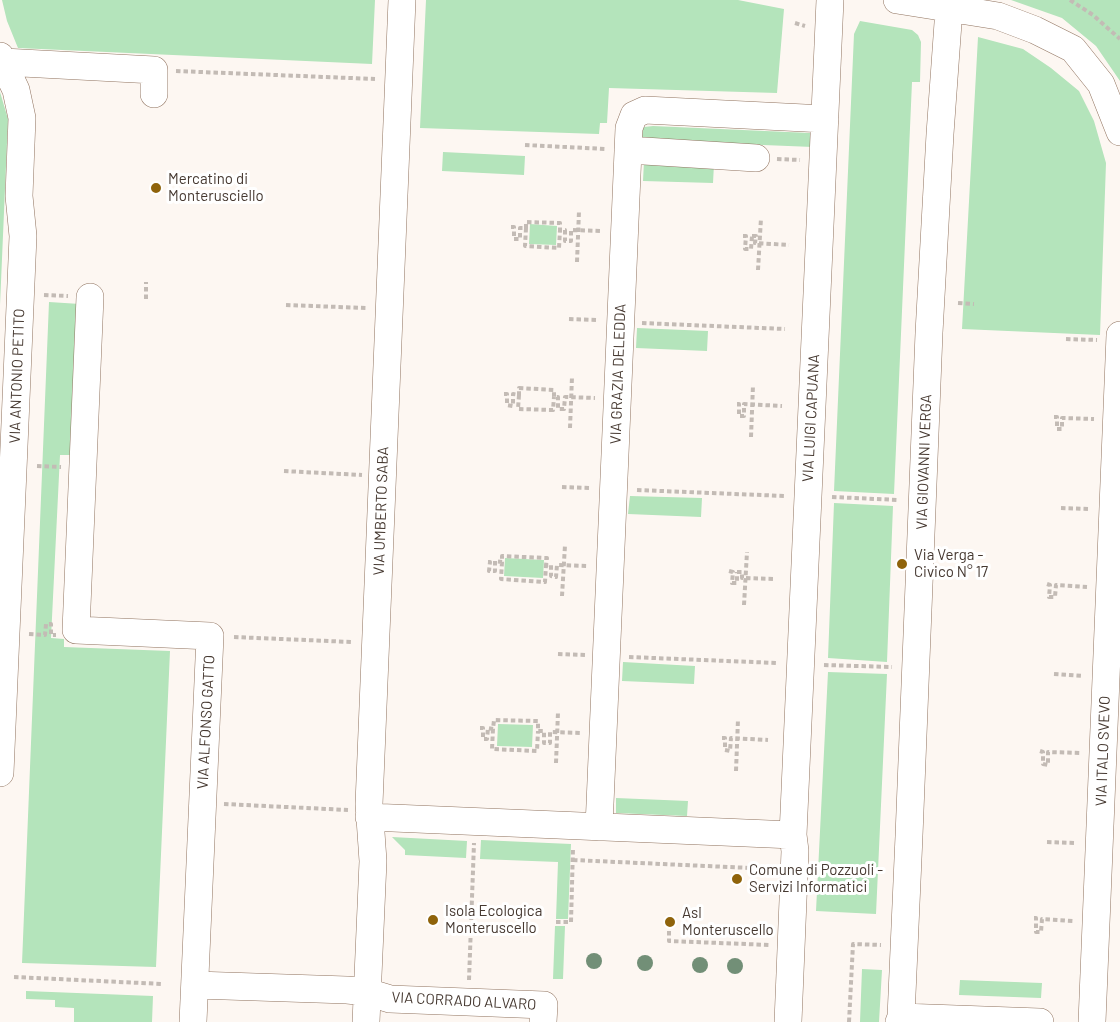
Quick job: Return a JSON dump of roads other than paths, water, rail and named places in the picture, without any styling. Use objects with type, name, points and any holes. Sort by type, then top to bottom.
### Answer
[{"type":"street","name":"VIA UMBERTO SABA","points":[[366,1022],[373,861],[360,813],[402,0]]},
{"type":"street","name":"VIA LUIGI CAPUANA","points":[[788,1022],[795,851],[793,835],[830,0]]},
{"type":"street","points":[[897,0],[998,16],[1035,30],[1073,49],[1101,84],[1120,132]]},
{"type":"street","name":"VIA GIOVANNI VERGA","points":[[900,1019],[931,310],[949,9]]},
{"type":"street","points":[[2,59],[154,82]]},
{"type":"street","name":"VIA ANTONIO PETITO","points":[[0,773],[24,236],[19,196],[22,118],[16,90],[2,59]]},
{"type":"street","name":"VIA GRAZIA DELEDDA","points":[[598,826],[620,150],[634,115],[639,111],[825,119]]},
{"type":"street","points":[[620,150],[756,158]]},
{"type":"street","name":"VIA ALFONSO GATTO","points":[[78,297],[76,630],[210,636],[193,1022]]},
{"type":"street","name":"VIA ITALO SVEVO","points":[[1092,1022],[1105,681],[1112,338]]},
{"type":"street","points":[[360,813],[793,835]]},
{"type":"street","points":[[195,985],[367,992]]},
{"type":"street","name":"VIA CORRADO ALVARO","points":[[367,992],[390,999],[544,1005],[543,1022]]},
{"type":"street","points":[[900,1019],[1040,1022]]},
{"type":"place","name":"Mercatino di Monterusciello","points":[[156,188]]},
{"type":"place","name":"Via Verga - Civico N° 17","points":[[902,564]]},
{"type":"place","name":"Comune di Pozzuoli - Servizi Informatici","points":[[737,879]]},
{"type":"place","name":"Isola Ecologica Monteruscello","points":[[433,920]]},
{"type":"place","name":"Asl Monteruscello","points":[[670,922]]}]
